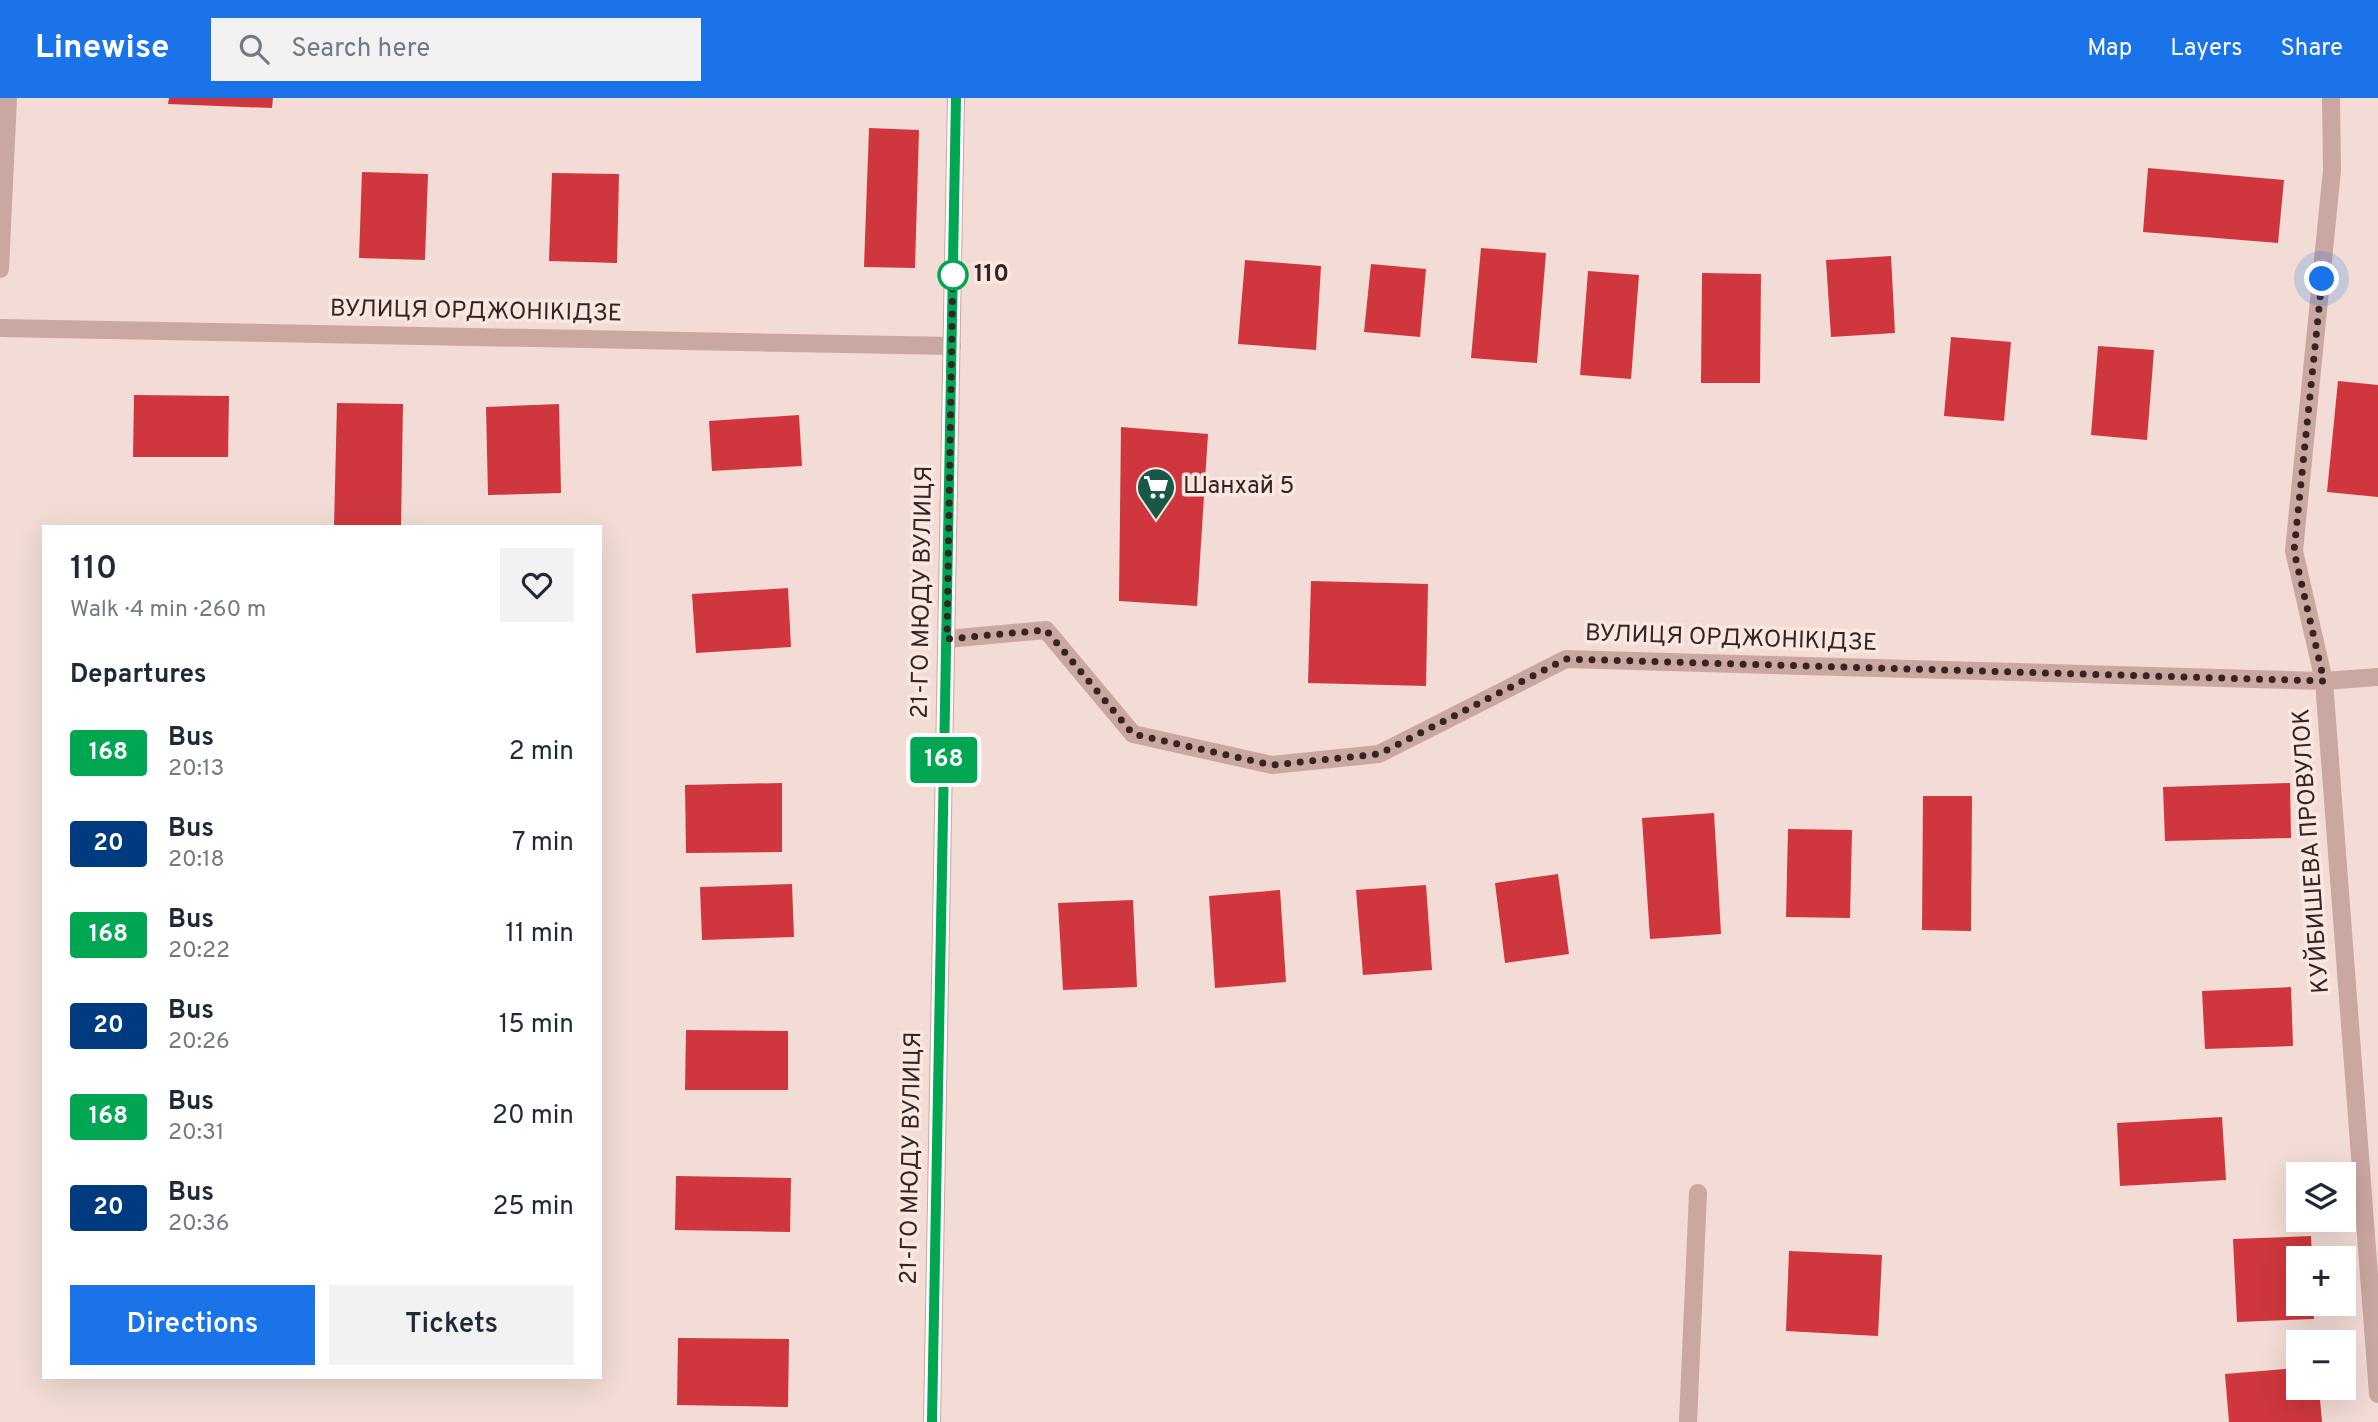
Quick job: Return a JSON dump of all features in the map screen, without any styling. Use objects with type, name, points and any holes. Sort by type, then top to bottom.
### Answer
[{"type":"street","points":[[0,269],[8,98]]},
{"type":"street","name":"21-ГО МЮДУ ВУЛИЦЯ","points":[[932,1422],[956,98]]},
{"type":"street","name":"КУЙБИШЕВА ПРОВУЛОК","points":[[2331,98],[2332,170],[2294,551],[2324,681],[2378,1394]]},
{"type":"street","name":"ВУЛИЦЯ ОРДЖОНІКІДЗЕ","points":[[0,328],[952,346]]},
{"type":"street","name":"ВУЛИЦЯ ОРДЖОНІКІДЗЕ","points":[[947,639],[1046,630],[1133,734],[1272,765],[1379,754],[1566,659],[2324,681],[2378,677]]},
{"type":"street","points":[[1688,1422],[1698,1193]]},
{"type":"building","points":[[169,98],[273,98],[272,108],[168,104]]},
{"type":"building","points":[[869,128],[919,130],[915,268],[864,267]]},
{"type":"building","points":[[2148,168],[2284,180],[2278,243],[2143,232]]},
{"type":"building","points":[[362,172],[428,174],[425,260],[359,258]]},
{"type":"building","points":[[552,173],[619,174],[617,263],[549,261]]},
{"type":"building","points":[[1481,248],[1546,253],[1537,363],[1471,358]]},
{"type":"building","points":[[1891,256],[1895,333],[1831,337],[1826,260]]},
{"type":"building","points":[[1245,260],[1321,266],[1316,350],[1238,344]]},
{"type":"building","points":[[1371,264],[1426,269],[1420,337],[1364,332]]},
{"type":"building","points":[[1588,271],[1639,275],[1631,379],[1580,375]]},
{"type":"building","points":[[1702,273],[1761,274],[1760,383],[1701,383]]},
{"type":"building","points":[[1951,337],[2011,342],[2004,421],[1944,416]]},
{"type":"building","points":[[2098,346],[2154,350],[2147,440],[2091,435]]},
{"type":"building","points":[[2338,381],[2378,385],[2378,497],[2327,492]]},
{"type":"building","points":[[134,395],[229,396],[228,457],[133,457]]},
{"type":"building","points":[[337,403],[403,404],[401,525],[334,525]]},
{"type":"building","points":[[559,404],[561,493],[488,495],[486,407]]},
{"type":"building","points":[[799,415],[802,466],[712,471],[709,421]]},
{"type":"building","points":[[1121,427],[1208,434],[1197,606],[1119,601]]},
{"type":"building","points":[[1311,581],[1428,584],[1426,686],[1308,683]]},
{"type":"building","points":[[788,588],[791,647],[696,653],[692,594]]},
{"type":"building","points":[[782,783],[782,852],[686,853],[685,785]]},
{"type":"building","points":[[2290,783],[2291,838],[2165,841],[2163,787]]},
{"type":"building","points":[[1923,796],[1972,796],[1971,931],[1922,930]]},
{"type":"building","points":[[1714,813],[1721,934],[1650,939],[1642,818]]},
{"type":"building","points":[[1788,829],[1852,830],[1850,918],[1786,917]]},
{"type":"building","points":[[1558,874],[1569,954],[1505,963],[1495,883]]},
{"type":"building","points":[[792,884],[794,937],[702,940],[700,887]]},
{"type":"building","points":[[1426,885],[1432,970],[1363,975],[1356,890]]},
{"type":"building","points":[[1280,890],[1286,982],[1215,988],[1209,896]]},
{"type":"building","points":[[1133,900],[1137,987],[1063,990],[1058,903]]},
{"type":"building","points":[[2291,987],[2293,1046],[2205,1049],[2202,991]]},
{"type":"building","points":[[686,1030],[788,1031],[788,1090],[685,1090]]},
{"type":"building","points":[[2222,1117],[2226,1180],[2120,1186],[2117,1123]]},
{"type":"building","points":[[676,1176],[791,1178],[790,1232],[675,1230]]},
{"type":"building","points":[[2311,1236],[2311,1246],[2286,1246],[2286,1316],[2314,1316],[2314,1319],[2237,1322],[2233,1239]]},
{"type":"building","points":[[1789,1251],[1882,1255],[1878,1336],[1786,1331]]},
{"type":"building","points":[[678,1338],[789,1339],[788,1407],[677,1405]]},
{"type":"building","points":[[2286,1369],[2286,1400],[2320,1400],[2322,1422],[2229,1422],[2225,1374]]},
{"type":"bus line","name":"168","points":[[932,1422],[956,98]]},
{"type":"place","name":"110","points":[[953,275]]},
{"type":"place","name":"Шанхай 5","points":[[1156,521]]},
{"type":"route","points":[[953,275],[953,263],[947,639],[1046,630],[1133,734],[1272,765],[1379,754],[1566,659],[2324,681],[2294,551],[2322,279]]}]
